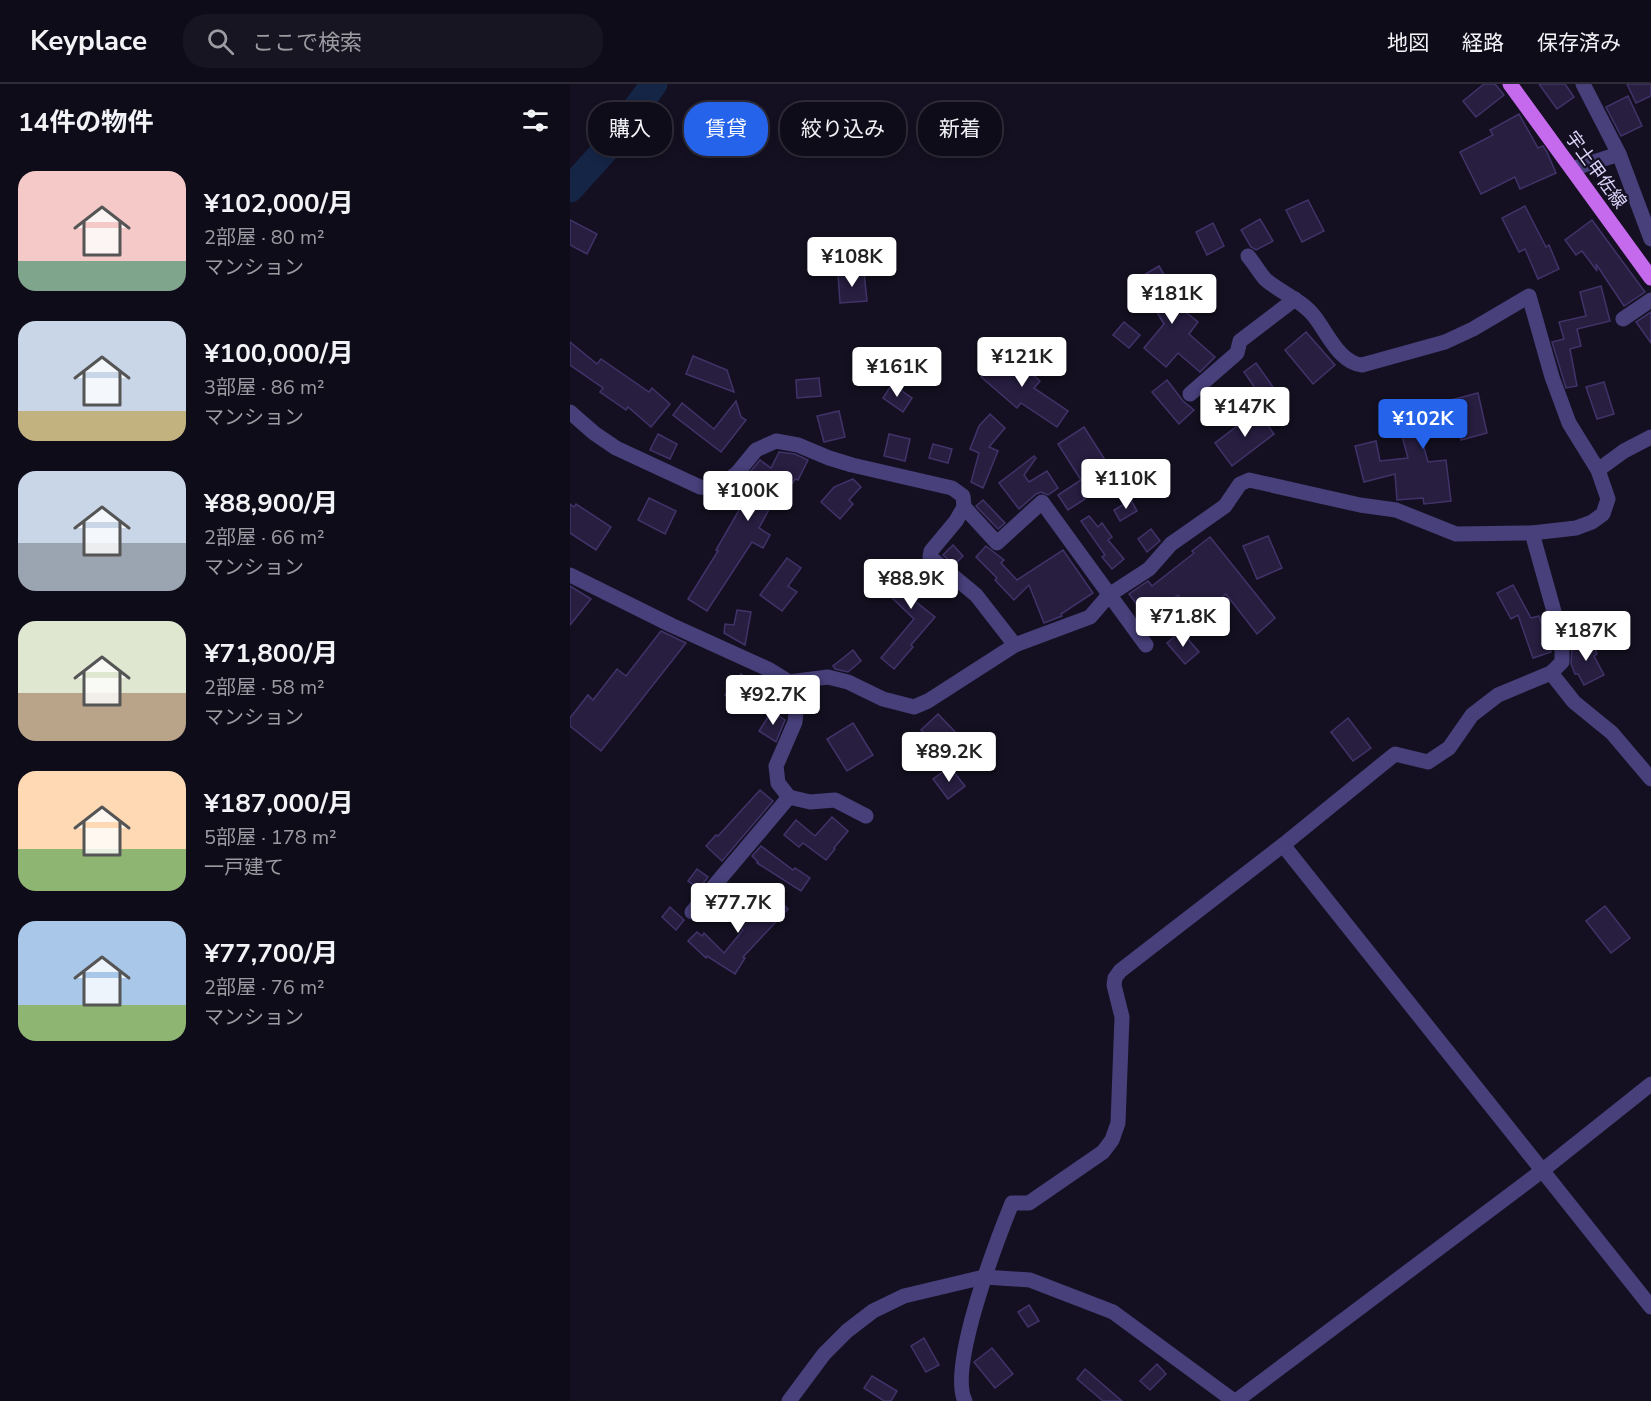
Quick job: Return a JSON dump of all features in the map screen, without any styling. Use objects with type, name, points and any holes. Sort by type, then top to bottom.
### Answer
[{"type":"main road","name":"宇土甲佐線","points":[[1510,84],[1651,278]]},
{"type":"street","points":[[1583,84],[1619,154],[1651,239]]},
{"type":"street","points":[[1572,169],[1619,154]]},
{"type":"street","points":[[789,682],[828,677],[848,682],[883,699],[914,707],[928,701],[1015,645],[1090,617],[1109,594],[1149,569],[1171,544],[1225,506],[1240,484],[1249,480],[1360,505],[1396,510],[1456,534],[1532,533],[1576,528],[1592,522],[1603,514],[1608,499],[1598,470],[1569,423],[1552,378],[1529,296],[1473,329],[1445,342],[1362,365],[1354,364],[1348,360],[1312,314],[1295,299],[1266,280],[1248,256]]},
{"type":"street","points":[[1190,394],[1237,353],[1240,341],[1295,299]]},
{"type":"street","points":[[1623,319],[1651,300]]},
{"type":"street","points":[[570,412],[616,448],[700,487],[713,488],[723,484],[738,472],[756,450],[776,441],[798,445],[852,465],[952,488],[963,496],[964,507],[956,521],[931,550],[930,556],[976,596],[1015,645]]},
{"type":"street","points":[[1598,470],[1624,451],[1651,437]]},
{"type":"street","points":[[964,507],[997,543],[1042,502],[1146,645]]},
{"type":"street","points":[[965,1401],[962,1395],[962,1364],[984,1277],[1012,1203],[1029,1203],[1103,1152],[1112,1140],[1118,1123],[1122,1017],[1114,985],[1115,978],[1120,971],[1283,845],[1395,754],[1428,762],[1449,748],[1472,715],[1498,695],[1551,673],[1562,662],[1562,639],[1532,533]]},
{"type":"street","points":[[570,575],[671,625],[768,669],[789,682],[797,703],[795,722],[776,766],[778,783],[789,797],[810,802],[835,800],[866,816]]},
{"type":"street","points":[[1551,673],[1574,702],[1612,733],[1651,779]]},
{"type":"street","points":[[692,912],[789,797]]},
{"type":"street","points":[[1283,845],[1651,1307]]},
{"type":"street","points":[[789,1401],[824,1354],[847,1331],[873,1311],[904,1296],[984,1277],[1030,1280],[1113,1312],[1235,1401],[1543,1170],[1651,1084]]},
{"type":"building","points":[[1484,84],[1495,84],[1504,95],[1476,117],[1463,101]]},
{"type":"building","points":[[1539,84],[1565,84],[1574,97],[1557,109]]},
{"type":"building","points":[[1627,84],[1651,84],[1651,96],[1636,103]]},
{"type":"building","points":[[1628,96],[1642,126],[1621,136],[1606,107]]},
{"type":"building","points":[[1519,114],[1538,148],[1543,146],[1547,152],[1556,173],[1520,189],[1515,177],[1481,194],[1460,152],[1493,135],[1490,130]]},
{"type":"building","points":[[1308,200],[1324,231],[1302,242],[1286,210]]},
{"type":"building","points":[[1525,206],[1546,247],[1549,245],[1559,269],[1538,279],[1525,249],[1519,252],[1502,218]]},
{"type":"building","points":[[1260,219],[1273,241],[1256,250],[1251,247],[1241,230]]},
{"type":"building","points":[[570,220],[597,234],[587,254],[570,245]]},
{"type":"building","points":[[1592,220],[1645,292],[1624,306],[1596,264],[1597,271],[1582,251],[1576,255],[1565,240]]},
{"type":"building","points":[[1213,223],[1224,246],[1207,255],[1196,232]]},
{"type":"building","points":[[1159,266],[1177,297],[1172,301],[1198,322],[1189,334],[1215,357],[1200,372],[1178,353],[1166,367],[1144,348],[1164,324],[1137,279]]},
{"type":"building","points":[[864,272],[867,301],[840,303],[838,274]]},
{"type":"building","points":[[1601,286],[1610,321],[1577,329],[1581,346],[1570,349],[1577,386],[1566,388],[1552,342],[1564,339],[1559,322],[1586,316],[1580,292]]},
{"type":"building","points":[[1651,312],[1651,343],[1636,322]]},
{"type":"building","points":[[1124,322],[1140,335],[1129,348],[1113,335]]},
{"type":"building","points":[[1306,332],[1335,365],[1313,384],[1285,350]]},
{"type":"building","points":[[570,342],[597,364],[601,359],[649,392],[652,388],[670,404],[651,427],[628,407],[626,410],[600,392],[603,388],[570,365]]},
{"type":"building","points":[[1004,350],[1040,381],[1034,388],[1068,411],[1057,427],[1021,403],[1017,408],[981,377]]},
{"type":"building","points":[[693,356],[727,370],[734,392],[686,374]]},
{"type":"building","points":[[1256,363],[1283,401],[1267,413],[1251,391],[1255,388],[1244,372]]},
{"type":"building","points":[[819,378],[821,396],[797,398],[796,380]]},
{"type":"building","points":[[1167,380],[1183,401],[1194,410],[1179,424],[1152,392]]},
{"type":"building","points":[[1604,382],[1614,414],[1597,419],[1586,387]]},
{"type":"building","points":[[892,384],[912,398],[903,412],[883,398]]},
{"type":"building","points":[[1478,393],[1487,433],[1461,440],[1457,424],[1421,437],[1428,462],[1446,460],[1451,501],[1424,504],[1423,498],[1397,500],[1395,474],[1364,482],[1355,446],[1376,441],[1380,461],[1408,458],[1395,410],[1412,406],[1414,415],[1452,402],[1451,400]]},
{"type":"building","points":[[736,401],[741,417],[746,420],[721,452],[673,415],[682,403],[714,429]]},
{"type":"building","points":[[1256,409],[1274,434],[1232,466],[1215,443],[1241,423],[1239,420]]},
{"type":"building","points":[[839,411],[845,437],[824,442],[817,416]]},
{"type":"building","points":[[990,414],[1005,428],[989,447],[998,451],[983,488],[971,482],[979,453],[970,449],[979,426]]},
{"type":"building","points":[[1084,427],[1114,474],[1082,495],[1085,499],[1068,510],[1058,495],[1081,480],[1058,444]]},
{"type":"building","points":[[658,434],[677,444],[670,459],[650,450]]},
{"type":"building","points":[[889,434],[910,439],[905,461],[884,456]]},
{"type":"building","points":[[933,444],[952,449],[948,463],[929,458]]},
{"type":"building","points":[[779,452],[795,454],[808,460],[798,480],[795,479],[785,495],[779,491],[759,528],[770,535],[763,548],[752,542],[707,611],[688,599],[718,551],[716,550],[742,505],[729,497],[735,487],[760,460],[771,468]]},
{"type":"building","points":[[1034,456],[1036,458],[1024,475],[1029,482],[1047,471],[1058,488],[1048,495],[1041,492],[1036,494],[1019,509],[999,483]]},
{"type":"building","points":[[853,479],[861,487],[849,500],[853,504],[840,519],[821,502],[834,487]]},
{"type":"building","points":[[649,498],[676,511],[665,534],[638,520]]},
{"type":"building","points":[[983,500],[1005,523],[998,529],[976,506]]},
{"type":"building","points":[[1131,500],[1137,511],[1120,521],[1114,510]]},
{"type":"building","points":[[570,504],[574,507],[576,504],[611,527],[596,550],[570,533]]},
{"type":"building","points":[[1089,516],[1098,527],[1102,523],[1112,537],[1108,540],[1124,559],[1112,569],[1102,557],[1105,555],[1081,521]]},
{"type":"building","points":[[1151,529],[1160,541],[1147,552],[1138,539]]},
{"type":"building","points":[[1268,536],[1282,568],[1257,579],[1243,546]]},
{"type":"building","points":[[1210,537],[1275,618],[1257,634],[1226,594],[1196,618],[1178,595],[1155,613],[1146,600],[1138,606],[1129,594],[1148,581],[1152,586],[1194,553],[1192,551]]},
{"type":"building","points":[[953,545],[963,556],[954,565],[943,555]]},
{"type":"building","points":[[986,546],[1004,560],[1001,563],[1017,580],[1063,550],[1093,593],[1061,614],[1062,616],[1044,623],[1029,585],[1014,600],[995,580],[997,578],[976,557]]},
{"type":"building","points":[[787,558],[801,568],[788,586],[797,592],[782,611],[760,595]]},
{"type":"building","points":[[923,563],[942,580],[915,601],[935,617],[894,669],[881,658],[914,619],[887,593],[897,582]]},
{"type":"building","points":[[1513,585],[1531,618],[1539,616],[1551,652],[1533,658],[1518,615],[1511,619],[1497,593]]},
{"type":"building","points":[[570,586],[591,599],[570,625]]},
{"type":"building","points":[[737,610],[751,612],[745,645],[724,633],[725,624],[734,625]]},
{"type":"building","points":[[661,631],[686,643],[601,751],[570,726],[570,718],[588,695],[593,700],[617,669],[626,676]]},
{"type":"building","points":[[1181,631],[1199,652],[1185,664],[1167,643]]},
{"type":"building","points":[[1591,639],[1597,654],[1594,656],[1604,675],[1584,685],[1578,674],[1575,674],[1571,664],[1572,647]]},
{"type":"building","points":[[853,650],[861,661],[848,672],[835,669],[833,666]]},
{"type":"building","points":[[741,674],[752,682],[763,677],[779,690],[763,712],[742,696],[737,704],[725,695]]},
{"type":"building","points":[[772,711],[785,720],[776,742],[759,731]]},
{"type":"building","points":[[938,714],[966,743],[944,764],[933,752],[938,748],[921,730]]},
{"type":"building","points":[[1348,718],[1371,748],[1353,761],[1331,732]]},
{"type":"building","points":[[853,723],[873,755],[847,771],[827,739]]},
{"type":"building","points":[[950,767],[965,786],[948,799],[933,779]]},
{"type":"building","points":[[760,790],[773,801],[722,861],[706,846]]},
{"type":"building","points":[[832,817],[848,831],[826,860],[803,843],[799,847],[784,835],[796,820],[815,836]]},
{"type":"building","points":[[761,846],[793,870],[795,868],[810,878],[801,891],[757,863],[752,856]]},
{"type":"building","points":[[697,869],[708,877],[699,889],[688,881]]},
{"type":"building","points":[[730,895],[764,919],[780,901],[788,909],[743,957],[745,958],[735,974],[707,956],[706,958],[688,941],[697,932],[702,936],[704,933],[724,953],[743,930],[719,908]]},
{"type":"building","points":[[1605,906],[1630,938],[1611,953],[1586,921]]},
{"type":"building","points":[[670,907],[684,920],[676,930],[662,917]]},
{"type":"building","points":[[1029,1305],[1039,1321],[1028,1327],[1018,1312]]},
{"type":"building","points":[[924,1338],[939,1365],[926,1372],[911,1346]]},
{"type":"building","points":[[992,1348],[1013,1374],[995,1388],[974,1362]]},
{"type":"building","points":[[1157,1364],[1166,1374],[1150,1390],[1140,1381]]},
{"type":"building","points":[[1085,1369],[1122,1401],[1103,1401],[1077,1379]]},
{"type":"building","points":[[872,1376],[897,1391],[891,1401],[884,1401],[864,1388]]},
{"type":"waterway","points":[[570,189],[606,149],[654,84]]}]
